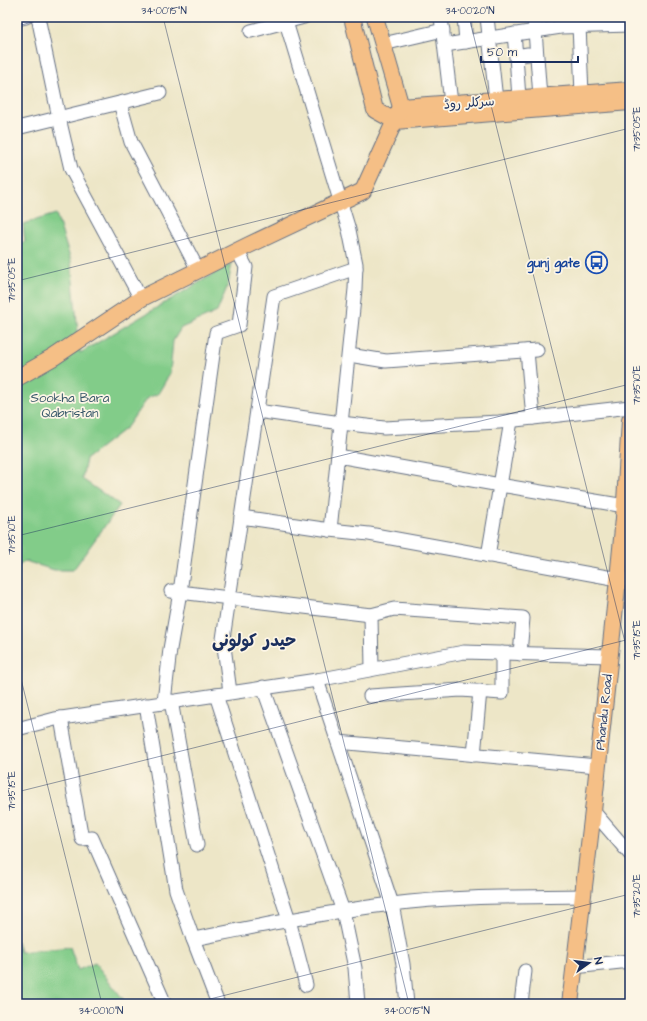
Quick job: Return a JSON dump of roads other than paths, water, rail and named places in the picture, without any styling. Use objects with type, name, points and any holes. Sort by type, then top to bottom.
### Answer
[{"type":"main road","points":[[352,17],[375,110],[398,114],[630,102]]},
{"type":"main road","points":[[17,378],[54,357],[141,299],[237,250],[363,191],[398,114],[383,44],[375,17]]},
{"type":"main road","name":"سرکلر روڈ","points":[[398,114],[451,103],[630,90]]},
{"type":"main road","name":"Phandu Road","points":[[570,1004],[609,656],[624,579],[630,420]]},
{"type":"street","points":[[17,19],[26,17]]},
{"type":"street","points":[[38,17],[71,169],[141,299]]},
{"type":"street","points":[[251,31],[304,17]]},
{"type":"street","points":[[464,17],[466,42]]},
{"type":"street","points":[[487,17],[496,100]]},
{"type":"street","points":[[534,17],[540,97]]},
{"type":"street","points":[[286,22],[349,230],[356,268],[356,289],[330,530]]},
{"type":"street","points":[[445,45],[536,31],[561,22],[579,26],[630,25]]},
{"type":"street","points":[[383,44],[442,23],[451,103]]},
{"type":"street","points":[[579,26],[582,93]]},
{"type":"street","points":[[514,34],[522,55],[519,98]]},
{"type":"street","points":[[17,128],[160,94]]},
{"type":"street","points":[[120,103],[131,142],[198,270]]},
{"type":"street","points":[[197,845],[168,702],[170,650],[175,592],[216,333],[239,325],[246,267],[237,250]]},
{"type":"street","points":[[230,692],[223,639],[274,296],[356,268]]},
{"type":"street","points":[[348,355],[386,362],[532,351],[533,418]]},
{"type":"street","points":[[257,411],[384,428],[511,421],[630,407]]},
{"type":"street","points":[[488,556],[511,421]]},
{"type":"street","points":[[338,456],[500,485],[626,515]]},
{"type":"street","points":[[241,517],[369,534],[624,579]]},
{"type":"street","points":[[175,592],[371,615],[394,609],[523,618],[520,654]]},
{"type":"street","points":[[371,615],[372,669]]},
{"type":"street","points":[[17,729],[54,719],[316,680],[464,652],[609,656]]},
{"type":"street","points":[[370,696],[461,690],[502,693],[502,653]]},
{"type":"street","points":[[316,680],[392,904],[403,964],[407,1004]]},
{"type":"street","points":[[263,687],[343,911],[355,968],[358,1004]]},
{"type":"street","points":[[474,755],[480,691]]},
{"type":"street","points":[[216,694],[289,920],[306,985]]},
{"type":"street","points":[[146,705],[176,890],[218,1004]]},
{"type":"street","points":[[61,718],[82,839],[92,838],[165,1004]]},
{"type":"street","points":[[338,742],[597,766]]},
{"type":"street","points":[[592,811],[625,843],[630,854]]},
{"type":"street","points":[[193,939],[289,920],[392,904],[448,899],[582,896]]},
{"type":"street","points":[[574,967],[630,960]]},
{"type":"street","points":[[521,1004],[525,971]]},
{"type":"place","name":"gunj gate","points":[[596,262]]},
{"type":"district","name":"حیدر کولونی","points":[[254,640]]},
{"type":"park label","name":"Sookha Bara Qabristan","points":[[70,404]]}]
